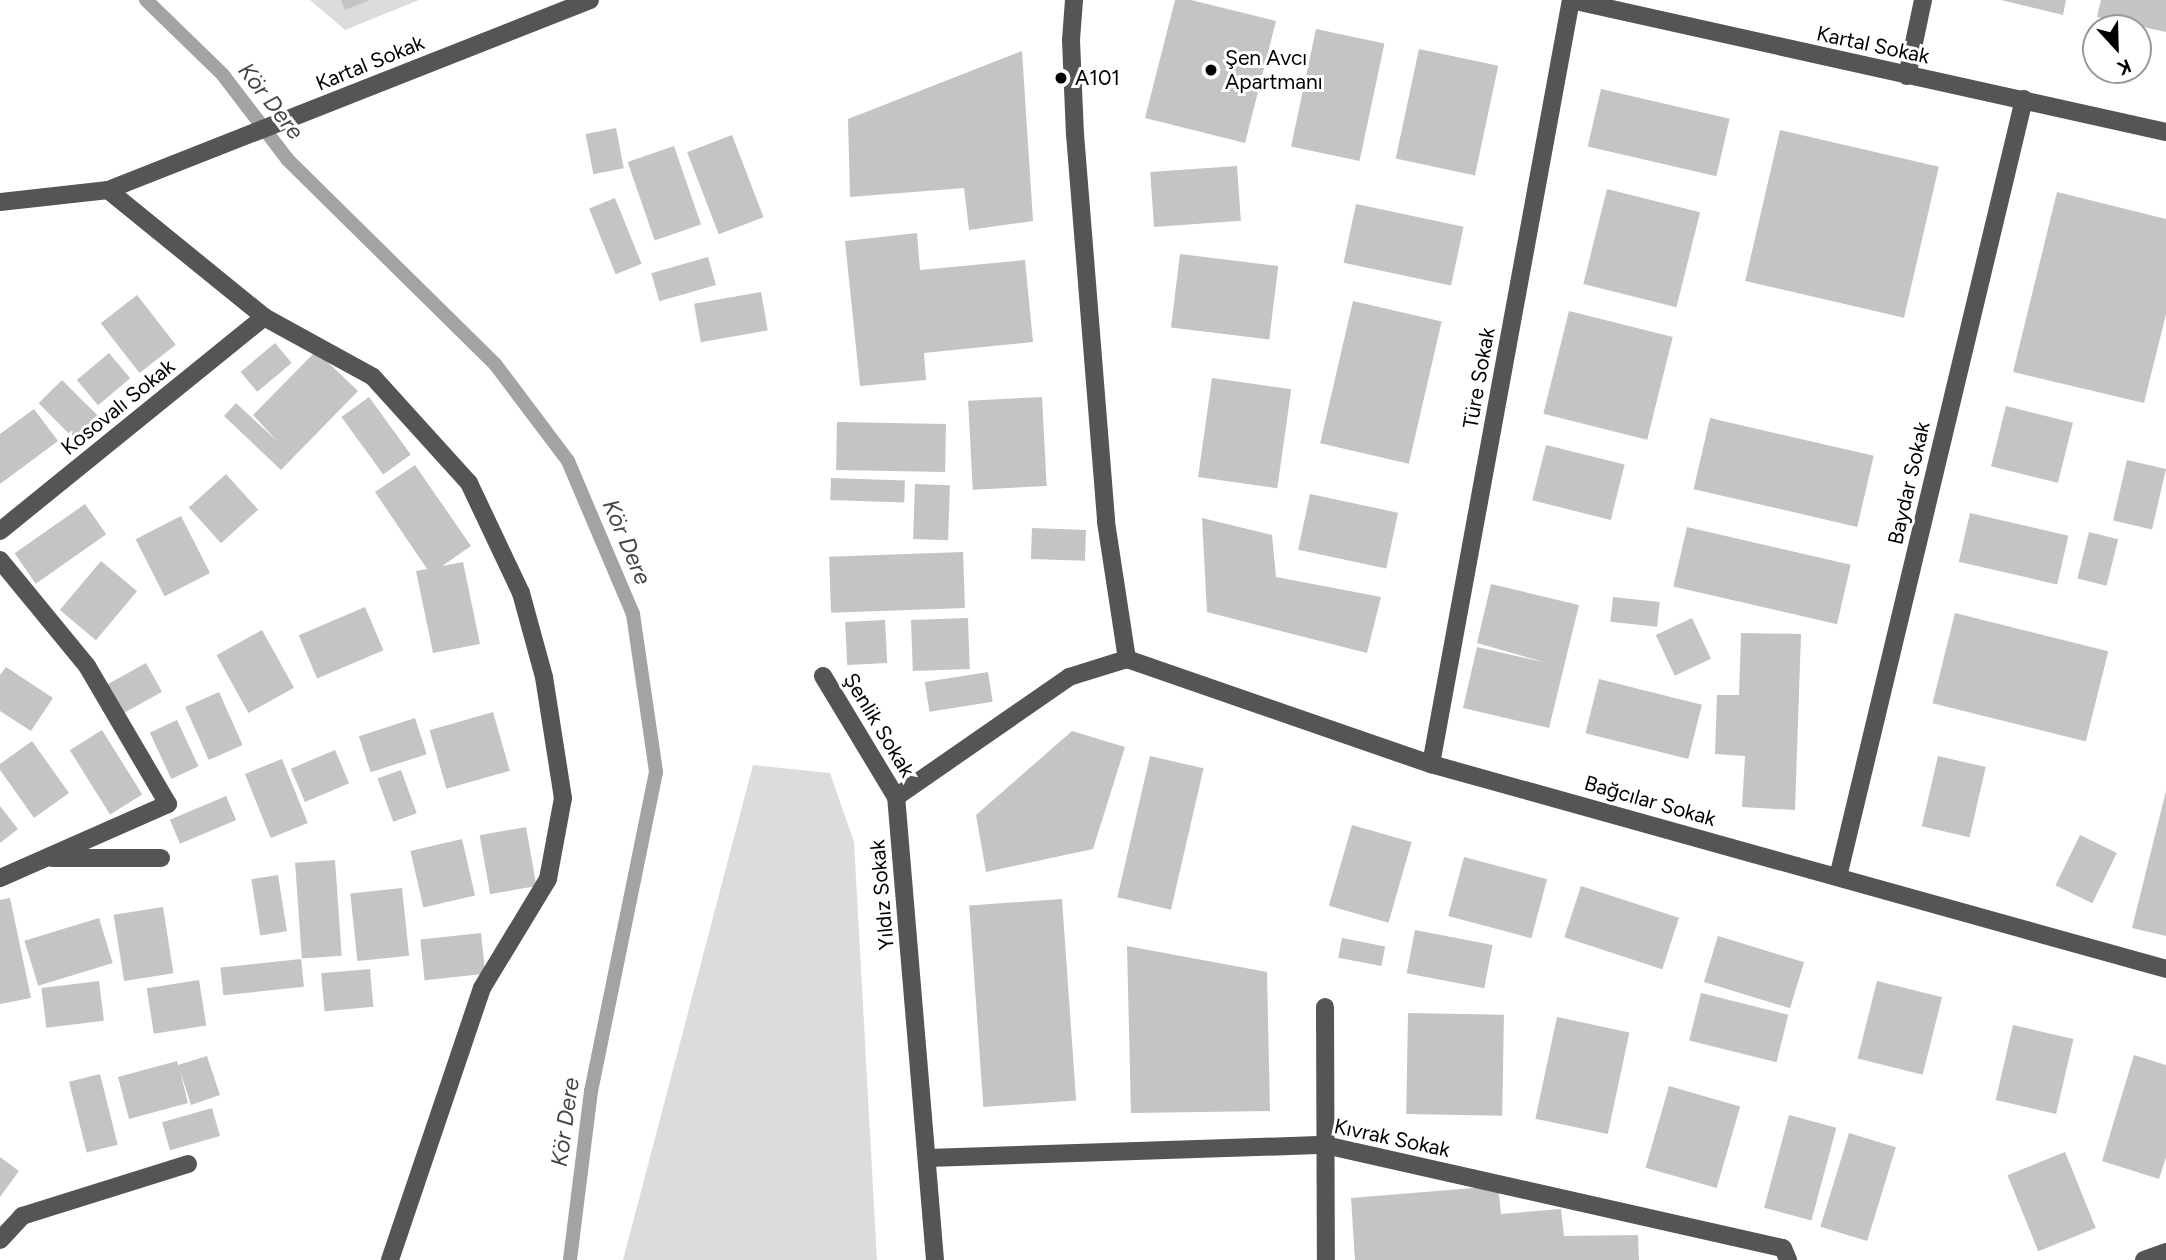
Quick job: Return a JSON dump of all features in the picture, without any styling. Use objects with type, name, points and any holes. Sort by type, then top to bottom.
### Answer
[{"type":"street","name":"Kartal Sokak","points":[[108,190],[590,0]]},
{"type":"street","points":[[896,797],[1069,677],[1128,659],[1104,494],[1075,134],[1071,40],[1074,0]]},
{"type":"street","name":"Kartal Sokak","points":[[1571,0],[2166,132]]},
{"type":"street","name":"Türe Sokak","points":[[1431,764],[1571,0]]},
{"type":"street","points":[[1907,76],[1923,0]]},
{"type":"street","name":"Baydar Sokak","points":[[1838,877],[2024,99]]},
{"type":"street","points":[[0,202],[108,190],[264,317],[373,377],[469,483],[521,593],[544,677],[563,798],[548,879],[482,988],[390,1260]]},
{"type":"street","name":"Kosovalı Sokak","points":[[0,531],[264,317]]},
{"type":"street","points":[[0,560],[87,666],[168,804],[0,878]]},
{"type":"street","name":"Bağcılar Sokak","points":[[1128,659],[1431,764],[2166,969]]},
{"type":"street","name":"Şenlik Sokak","points":[[823,676],[896,797]]},
{"type":"street","name":"Yıldız Sokak","points":[[896,797],[935,1260]]},
{"type":"street","points":[[46,858],[161,858]]},
{"type":"street","points":[[1325,1007],[1326,1260]]},
{"type":"street","name":"Kıvrak Sokak","points":[[928,1158],[1325,1145],[1783,1248],[1788,1260]]},
{"type":"street","points":[[0,1240],[22,1216],[188,1164]]},
{"type":"street","points":[[2144,1260],[2166,1252]]},
{"type":"shaded area","points":[[310,0],[419,0],[345,30]]},
{"type":"shaded area","points":[[753,765],[830,773],[854,842],[877,1260],[623,1260]]},
{"type":"building","points":[[341,0],[370,0],[345,10]]},
{"type":"building","name":"Şen Avcı Apartmanı","points":[[1175,0],[1191,0],[1276,21],[1245,143],[1145,118]]},
{"type":"building","points":[[2001,0],[2066,0],[2063,15]]},
{"type":"building","points":[[2101,0],[2166,0],[2166,32],[2152,29],[2152,14],[2098,14]]},
{"type":"building","points":[[1316,29],[1384,44],[1360,161],[1291,146]]},
{"type":"building","points":[[1419,49],[1498,66],[1475,175],[1396,159]]},
{"type":"building","points":[[1022,51],[1033,221],[969,230],[964,188],[850,197],[848,119]]},
{"type":"building","points":[[1601,89],[1730,119],[1716,176],[1588,146]]},
{"type":"building","points":[[616,128],[624,168],[593,174],[586,134]]},
{"type":"building","points":[[1780,130],[1939,167],[1904,318],[1745,281]]},
{"type":"building","points":[[732,135],[764,217],[719,234],[687,152]]},
{"type":"building","points":[[674,146],[701,224],[655,240],[628,162]]},
{"type":"building","points":[[1237,166],[1241,221],[1154,227],[1150,172]]},
{"type":"building","points":[[1607,189],[1700,212],[1676,307],[1583,284]]},
{"type":"building","points":[[2057,192],[2166,219],[2166,314],[2144,403],[2013,372]]},
{"type":"building","points":[[615,198],[642,264],[616,274],[589,208]]},
{"type":"building","points":[[1356,204],[1464,227],[1451,286],[1344,263]]},
{"type":"building","points":[[917,233],[920,270],[1025,260],[1033,342],[924,353],[926,380],[860,386],[845,241]]},
{"type":"building","points":[[1180,254],[1278,266],[1269,340],[1171,327]]},
{"type":"building","points":[[708,257],[716,285],[659,301],[651,273]]},
{"type":"building","points":[[761,292],[768,330],[701,342],[694,304]]},
{"type":"building","points":[[137,295],[176,345],[140,373],[101,323]]},
{"type":"building","points":[[1353,301],[1442,321],[1409,464],[1320,443]]},
{"type":"building","points":[[1569,311],[1673,337],[1647,440],[1543,414]]},
{"type":"building","points":[[275,343],[292,363],[257,392],[241,372]]},
{"type":"building","points":[[316,351],[358,391],[281,470],[224,416],[236,403],[277,441],[253,415]]},
{"type":"building","points":[[109,353],[130,378],[98,405],[77,380]]},
{"type":"building","points":[[1212,378],[1291,389],[1277,488],[1198,477]]},
{"type":"building","points":[[62,380],[98,416],[75,439],[39,403]]},
{"type":"building","points":[[369,397],[411,454],[383,474],[341,417]]},
{"type":"building","points":[[1042,397],[1047,486],[973,490],[968,401]]},
{"type":"building","points":[[2006,406],[2073,423],[2058,483],[1991,466]]},
{"type":"building","points":[[34,409],[58,441],[0,484],[0,434]]},
{"type":"building","points":[[1710,418],[1874,456],[1857,527],[1694,489]]},
{"type":"building","points":[[837,422],[946,424],[945,472],[836,470]]},
{"type":"building","points":[[1546,445],[1625,465],[1611,520],[1532,500]]},
{"type":"building","points":[[2127,460],[2166,469],[2152,529],[2113,520]]},
{"type":"building","points":[[415,465],[471,546],[442,566],[463,562],[480,644],[433,653],[416,571],[427,569],[375,492]]},
{"type":"building","points":[[226,474],[258,510],[221,543],[189,507]]},
{"type":"building","points":[[831,478],[905,481],[904,503],[830,500]]},
{"type":"building","points":[[915,484],[950,485],[948,540],[913,539]]},
{"type":"building","points":[[1310,494],[1398,513],[1386,568],[1298,550]]},
{"type":"building","points":[[85,504],[106,534],[36,584],[15,553]]},
{"type":"building","points":[[1970,513],[2068,536],[2057,584],[1959,562]]},
{"type":"building","points":[[181,516],[210,573],[165,596],[136,539]]},
{"type":"building","points":[[1202,518],[1272,535],[1276,577],[1381,597],[1367,653],[1207,612]]},
{"type":"building","points":[[1687,527],[1851,565],[1837,624],[1673,586]]},
{"type":"building","points":[[1032,528],[1086,530],[1085,561],[1031,559]]},
{"type":"building","points":[[2089,532],[2118,539],[2106,586],[2077,579]]},
{"type":"building","points":[[963,552],[965,608],[831,613],[829,557]]},
{"type":"building","points":[[101,561],[137,591],[96,640],[60,610]]},
{"type":"building","points":[[1491,584],[1579,605],[1549,728],[1463,708],[1477,647],[1547,663],[1477,643]]},
{"type":"building","points":[[1613,597],[1660,602],[1657,627],[1610,622]]},
{"type":"building","points":[[365,607],[383,650],[317,678],[299,635]]},
{"type":"building","points":[[1955,613],[2108,651],[2086,741],[1933,703]]},
{"type":"building","points":[[968,618],[970,669],[913,671],[911,620]]},
{"type":"building","points":[[1692,618],[1711,659],[1675,676],[1656,635]]},
{"type":"building","points":[[885,620],[887,663],[847,665],[845,622]]},
{"type":"building","points":[[262,630],[294,688],[249,713],[217,655]]},
{"type":"building","points":[[1741,633],[1801,634],[1795,810],[1742,807],[1745,756],[1715,754],[1717,695],[1739,695]]},
{"type":"building","points":[[146,663],[162,692],[123,714],[107,685]]},
{"type":"building","points":[[6,667],[53,698],[31,731],[0,711],[0,675]]},
{"type":"building","points":[[988,672],[993,702],[929,712],[925,682]]},
{"type":"building","points":[[1599,679],[1702,705],[1688,759],[1585,733]]},
{"type":"building","points":[[219,692],[243,745],[209,760],[185,707]]},
{"type":"building","points":[[493,712],[510,771],[446,789],[430,730]]},
{"type":"building","points":[[415,718],[427,754],[371,772],[359,736]]},
{"type":"building","points":[[177,720],[199,766],[171,779],[150,733]]},
{"type":"building","points":[[102,730],[142,794],[110,815],[70,750]]},
{"type":"building","points":[[1072,731],[1125,747],[1093,849],[986,872],[976,815]]},
{"type":"building","points":[[32,741],[69,793],[34,818],[0,770],[0,764]]},
{"type":"building","points":[[335,750],[349,783],[305,802],[291,769]]},
{"type":"building","points":[[1150,756],[1204,768],[1171,910],[1117,897]]},
{"type":"building","points":[[1938,756],[1986,767],[1970,837],[1922,826]]},
{"type":"building","points":[[282,759],[308,823],[271,838],[245,774]]},
{"type":"building","points":[[401,770],[417,813],[393,822],[378,779]]},
{"type":"building","points":[[2166,791],[2166,936],[2132,928]]},
{"type":"building","points":[[226,796],[236,820],[180,844],[170,820]]},
{"type":"building","points":[[0,806],[18,829],[0,843]]},
{"type":"building","points":[[1352,825],[1412,842],[1388,923],[1329,906]]},
{"type":"building","points":[[526,827],[536,886],[490,894],[480,835]]},
{"type":"building","points":[[2080,835],[2117,853],[2092,903],[2055,885]]},
{"type":"building","points":[[462,839],[475,896],[423,907],[410,851]]},
{"type":"building","points":[[1464,857],[1547,879],[1531,938],[1448,916]]},
{"type":"building","points":[[335,860],[342,956],[302,959],[295,863]]},
{"type":"building","points":[[278,875],[287,931],[260,936],[251,879]]},
{"type":"building","points":[[1581,886],[1679,918],[1662,969],[1564,937]]},
{"type":"building","points":[[402,888],[409,956],[357,961],[350,893]]},
{"type":"building","points":[[10,898],[31,998],[0,1004],[0,900]]},
{"type":"building","points":[[1062,899],[1076,1101],[983,1107],[969,905]]},
{"type":"building","points":[[163,907],[173,973],[124,981],[114,915]]},
{"type":"building","points":[[99,918],[113,963],[38,986],[24,941]]},
{"type":"building","points":[[1415,930],[1493,945],[1484,988],[1407,973]]},
{"type":"building","points":[[481,933],[485,974],[425,980],[420,939]]},
{"type":"building","points":[[1718,936],[1804,962],[1790,1008],[1704,982]]},
{"type":"building","points":[[1342,938],[1385,946],[1381,966],[1338,958]]},
{"type":"building","points":[[1127,946],[1267,972],[1270,1111],[1131,1113]]},
{"type":"building","points":[[301,959],[304,987],[223,995],[220,967]]},
{"type":"building","points":[[370,969],[373,1007],[324,1011],[321,973]]},
{"type":"building","points":[[199,980],[206,1025],[154,1034],[147,988]]},
{"type":"building","points":[[99,981],[104,1021],[46,1028],[41,988]]},
{"type":"building","points":[[1877,981],[1942,997],[1923,1075],[1858,1059]]},
{"type":"building","points":[[1701,993],[1788,1015],[1776,1062],[1689,1041]]},
{"type":"building","points":[[1408,1013],[1504,1015],[1502,1116],[1406,1114]]},
{"type":"building","points":[[1557,1017],[1629,1032],[1608,1134],[1535,1119]]},
{"type":"building","points":[[2013,1025],[2073,1039],[2056,1114],[1996,1100]]},
{"type":"building","points":[[2134,1055],[2166,1065],[2166,1157],[2159,1179],[2102,1161]]},
{"type":"building","points":[[207,1056],[220,1095],[191,1105],[180,1071],[188,1103],[129,1119],[118,1077]]},
{"type":"building","points":[[100,1074],[118,1145],[87,1153],[69,1082]]},
{"type":"building","points":[[1669,1086],[1740,1106],[1717,1188],[1646,1168]]},
{"type":"building","points":[[212,1108],[220,1136],[170,1150],[162,1122]]},
{"type":"building","points":[[1789,1115],[1836,1128],[1811,1220],[1764,1208]]},
{"type":"building","points":[[1849,1133],[1896,1147],[1867,1241],[1820,1227]]},
{"type":"building","points":[[2065,1152],[2096,1228],[2038,1251],[2008,1175]]},
{"type":"building","points":[[0,1157],[19,1171],[0,1197]]},
{"type":"building","points":[[1498,1186],[1501,1214],[1561,1209],[1564,1236],[1638,1235],[1639,1260],[1355,1260],[1351,1198]]},
{"type":"waterway","name":"Kör Dere","points":[[146,0],[223,75],[288,160],[495,364],[568,461],[633,614],[656,772],[591,1091],[570,1260]]},
{"type":"place","name":"Şen Avcı Apartmanı","points":[[1211,70]]},
{"type":"place","name":"A101","points":[[1061,78]]}]
